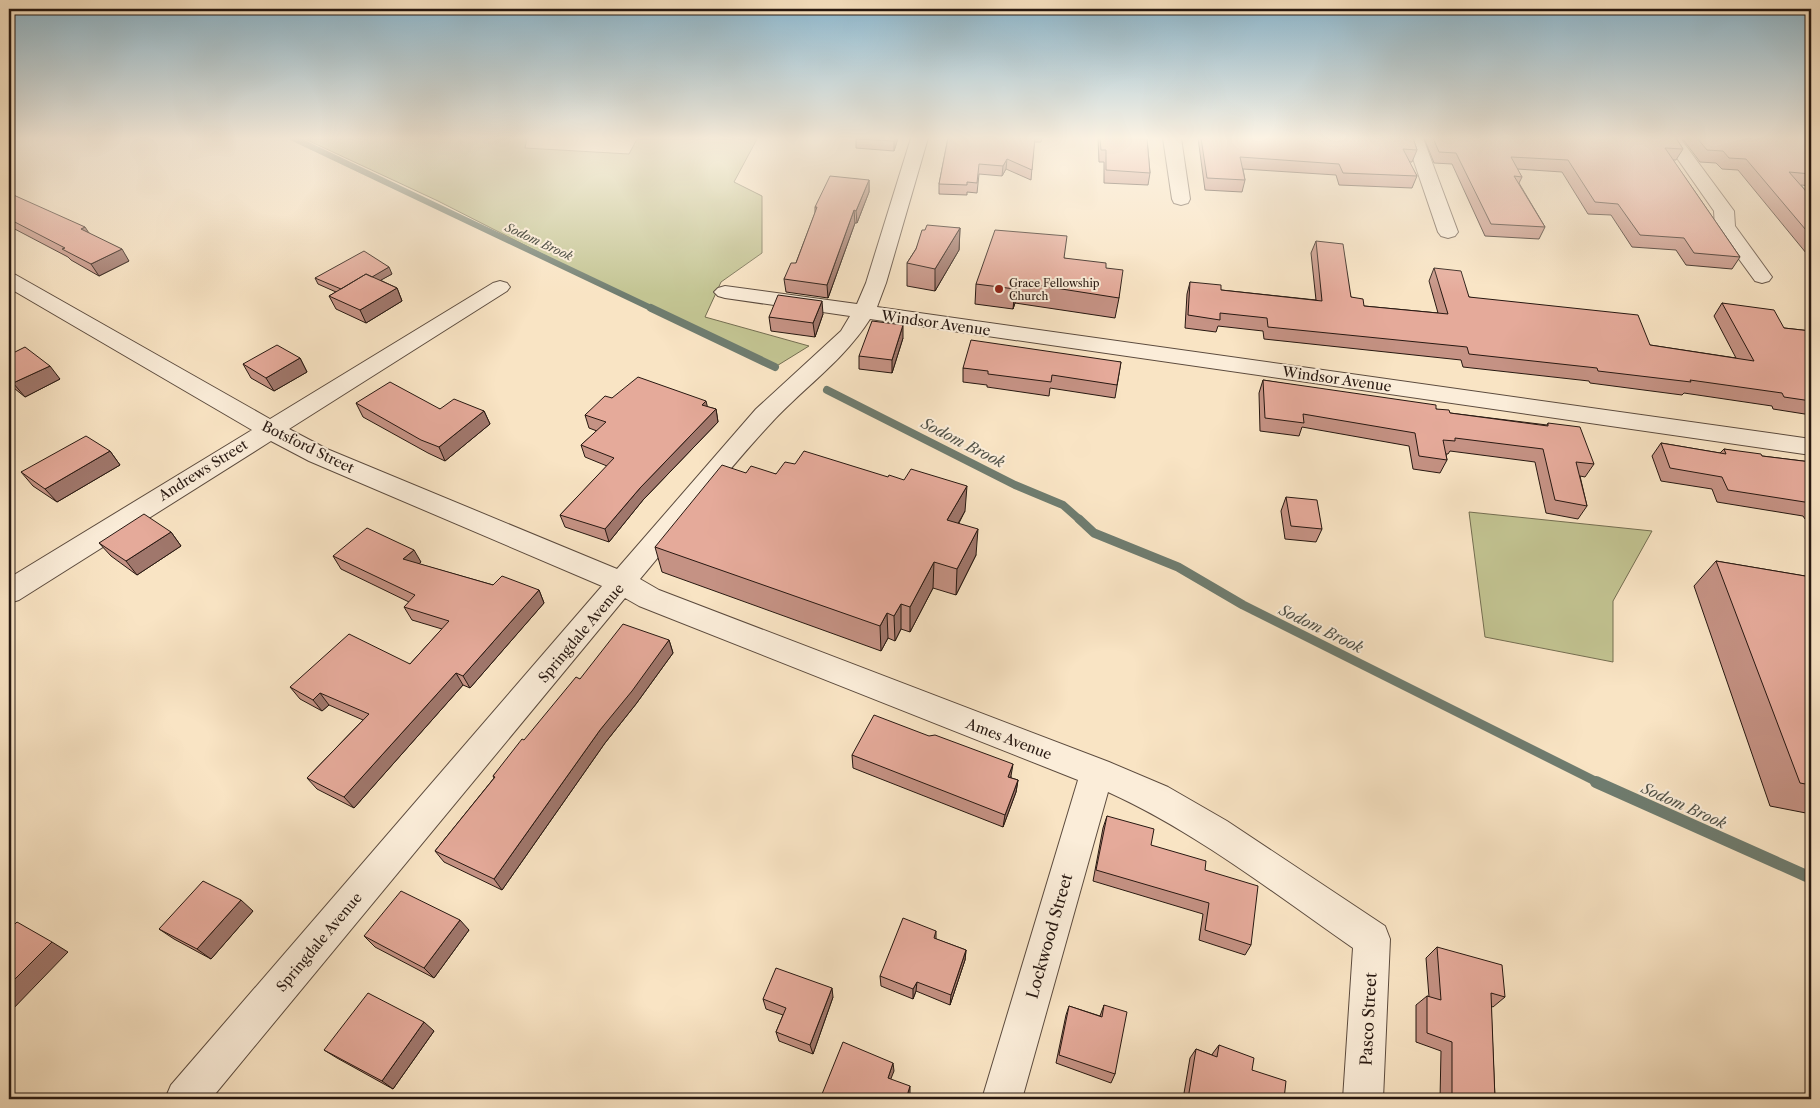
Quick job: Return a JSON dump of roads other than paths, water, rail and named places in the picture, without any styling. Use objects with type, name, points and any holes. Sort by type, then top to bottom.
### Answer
[{"type":"street","name":"Springdale Avenue","points":[[185,1099],[623,583],[735,448],[765,415],[849,335],[864,312],[876,283],[904,190]]},
{"type":"street","points":[[1180,190],[1181,199]]},
{"type":"street","points":[[1433,190],[1448,232]]},
{"type":"street","points":[[1709,190],[1724,211],[1725,226],[1762,277]]},
{"type":"street","name":"Botsford Street","points":[[9,279],[269,429],[318,455],[623,583]]},
{"type":"street","name":"Andrews Street","points":[[9,592],[500,287]]},
{"type":"street","name":"Windsor Avenue","points":[[725,292],[1811,446]]},
{"type":"street","name":"Ames Avenue","points":[[623,583],[649,598],[1096,772],[1156,798],[1215,832],[1372,939]]},
{"type":"street","name":"Lockwood Street","points":[[1002,1099],[1096,772]]},
{"type":"street","name":"Pasco Street","points":[[1363,1099],[1372,939]]},
{"type":"waterway","name":"Sodom Brook","points":[[402,190],[653,309]]},
{"type":"waterway","name":"Sodom Brook","points":[[651,308],[775,367]]},
{"type":"waterway","name":"Sodom Brook","points":[[827,390],[1015,485],[1063,505],[1080,520]]},
{"type":"waterway","name":"Sodom Brook","points":[[1079,519],[1094,533],[1178,567],[1243,605],[1599,783]]},
{"type":"waterway","name":"Sodom Brook","points":[[1596,782],[1811,878]]},
{"type":"place","name":"Grace Fellowship Church","points":[[999,289]]}]
